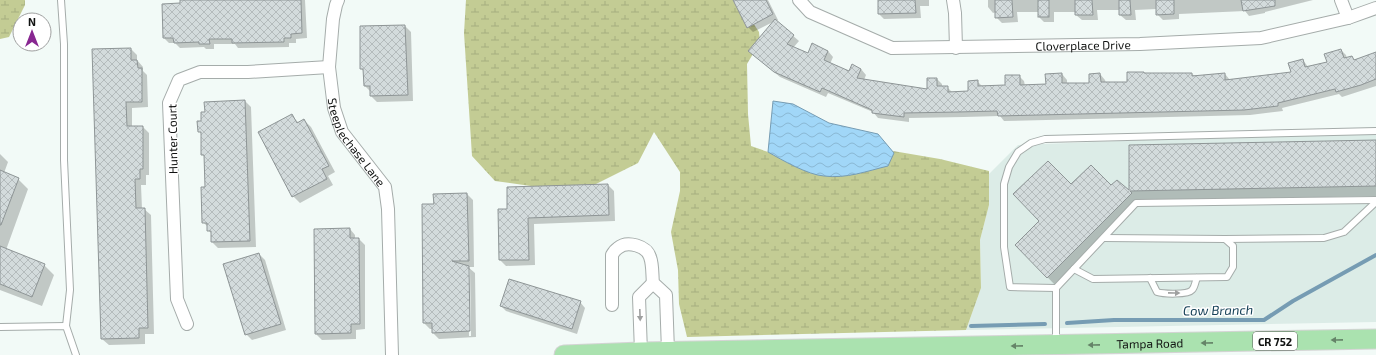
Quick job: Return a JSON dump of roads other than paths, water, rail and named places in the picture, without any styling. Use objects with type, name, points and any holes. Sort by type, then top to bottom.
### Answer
[{"type":"main road","name":"Tampa Road","points":[[564,355],[668,351],[1056,350],[1376,339]]},
{"type":"street","name":"Steeplechase Lane","points":[[338,0],[333,19],[329,67],[334,108],[342,132],[385,187],[388,209],[392,355]]},
{"type":"street","name":"Cloverplace Drive","points":[[800,0],[810,12],[892,48],[1140,44],[1261,38],[1348,18],[1376,8]]},
{"type":"street","points":[[953,0],[956,48]]},
{"type":"street","points":[[1342,0],[1348,18]]},
{"type":"street","name":"Hunter Court","points":[[187,324],[177,299],[169,103],[179,80],[200,72],[248,72],[329,67]]},
{"type":"street","points":[[612,305],[612,255],[619,247],[629,244],[637,245],[646,250],[651,258],[653,283],[666,295],[668,351]]},
{"type":"street","points":[[641,352],[639,297],[653,283]]},
{"type":"lane","points":[[61,0],[64,44],[64,160],[70,290],[66,326],[76,355]]},
{"type":"lane","points":[[1056,288],[1010,287],[1004,247],[1004,184],[1009,167],[1018,152],[1031,143],[1045,139],[1376,131]]},
{"type":"lane","points":[[1056,350],[1056,288],[1136,203],[1376,201]]},
{"type":"lane","points":[[1104,238],[1324,238],[1344,232],[1376,201]]},
{"type":"lane","points":[[1074,269],[1093,279],[1227,277],[1233,267],[1233,246],[1225,239]]},
{"type":"lane","points":[[1150,278],[1157,292],[1182,293],[1191,292],[1196,278]]},
{"type":"lane","points":[[0,327],[66,326]]},
{"type":"water","points":[[773,101],[793,104],[829,123],[878,134],[894,153],[888,166],[864,172],[832,177],[810,173],[768,152]]},
{"type":"waterway","name":"Cow Branch","points":[[1067,323],[1114,320],[1264,320],[1293,301],[1376,255]]},
{"type":"waterway","name":"Cow Branch","points":[[971,326],[1045,324]]}]
